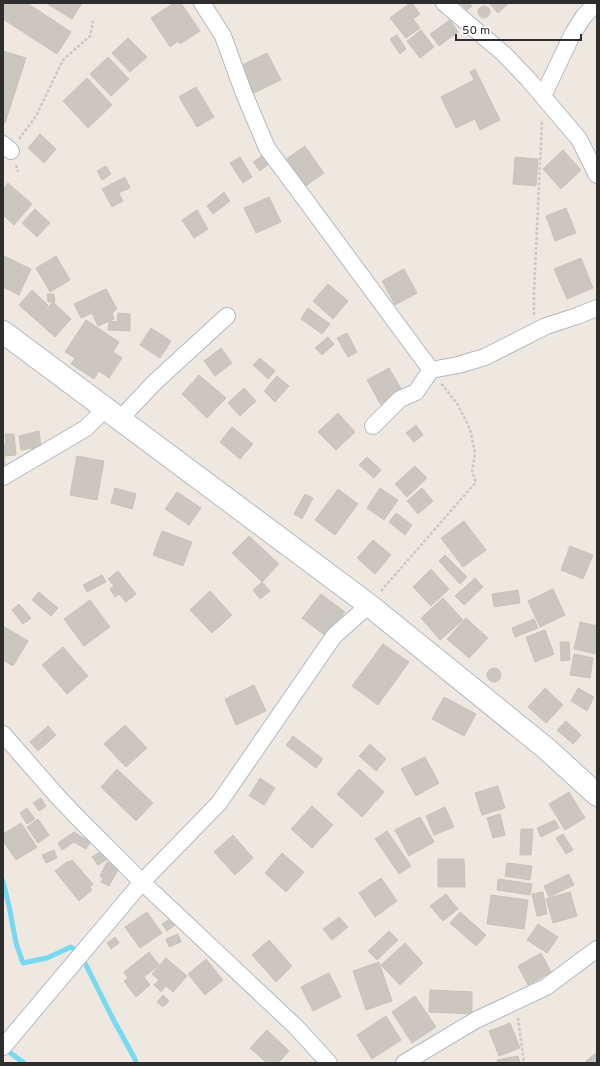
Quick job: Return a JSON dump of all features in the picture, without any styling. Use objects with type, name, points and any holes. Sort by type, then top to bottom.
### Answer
[{"type":"street","points":[[202,3],[223,36],[267,148],[431,370]]},
{"type":"street","points":[[444,3],[504,54],[543,96],[579,139],[597,175]]},
{"type":"street","points":[[543,96],[573,32],[584,16],[596,3]]},
{"type":"street","points":[[373,426],[400,399],[416,392],[431,370],[458,365],[485,357],[546,326],[597,308]]},
{"type":"street","points":[[3,476],[113,414],[155,382],[227,316]]},
{"type":"street","points":[[3,332],[369,605],[548,750],[597,795]]},
{"type":"street","points":[[3,1046],[142,882],[219,803],[334,636],[369,605]]},
{"type":"street","points":[[3,734],[72,812],[142,882],[296,1027],[329,1063]]},
{"type":"street","points":[[404,1063],[476,1020],[546,987],[597,949]]},
{"type":"path","points":[[18,172],[7,147],[36,116],[63,60],[90,36],[94,21]]},
{"type":"path","points":[[534,333],[534,293],[543,96]]},
{"type":"path","points":[[369,605],[476,482],[472,471],[475,453],[470,429],[458,405],[431,370]]},
{"type":"path","points":[[516,1000],[524,1063]]},
{"type":"building","points":[[3,3],[27,3],[71,32],[57,54],[3,19]]},
{"type":"building","points":[[46,3],[82,3],[72,19]]},
{"type":"building","points":[[174,3],[181,3],[200,31],[180,44],[178,41],[170,47],[151,18]]},
{"type":"building","points":[[412,3],[420,14],[413,19],[420,28],[406,38],[390,18]]},
{"type":"building","points":[[460,3],[469,3],[472,6],[467,10]]},
{"type":"building","points":[[489,3],[509,3],[498,13]]},
{"type":"building","points":[[482,6],[486,6],[490,12],[486,18],[482,18],[478,14],[478,10]]},
{"type":"building","points":[[450,20],[458,32],[439,46],[430,34]]},
{"type":"building","points":[[421,30],[434,47],[420,58],[407,41]]},
{"type":"building","points":[[397,35],[406,49],[400,54],[390,39]]},
{"type":"building","points":[[128,38],[147,57],[130,72],[112,53]]},
{"type":"building","points":[[3,51],[26,58],[5,123],[3,122]]},
{"type":"building","points":[[267,53],[281,80],[254,93],[240,66]]},
{"type":"building","points":[[108,57],[129,79],[111,96],[90,74]]},
{"type":"building","points":[[475,69],[500,120],[480,130],[475,119],[456,128],[441,97],[474,80],[470,72]]},
{"type":"building","points":[[87,78],[112,105],[88,128],[63,101]]},
{"type":"building","points":[[196,87],[214,117],[197,127],[179,97]]},
{"type":"building","points":[[40,134],[56,149],[44,163],[28,148]]},
{"type":"building","points":[[305,146],[324,173],[304,187],[285,160]]},
{"type":"building","points":[[563,150],[581,170],[561,189],[543,169]]},
{"type":"building","points":[[263,155],[270,163],[260,171],[253,162]]},
{"type":"building","points":[[240,157],[252,177],[243,183],[230,163]]},
{"type":"building","points":[[515,157],[538,159],[536,186],[513,184]]},
{"type":"building","points":[[106,166],[111,174],[102,180],[97,171]]},
{"type":"building","points":[[125,177],[130,188],[118,193],[113,183]]},
{"type":"building","points":[[8,183],[32,204],[14,225],[3,215],[3,190]]},
{"type":"building","points":[[113,183],[123,201],[112,207],[102,189]]},
{"type":"building","points":[[224,192],[230,201],[213,214],[207,206]]},
{"type":"building","points":[[269,197],[281,222],[256,233],[244,208]]},
{"type":"building","points":[[566,208],[576,233],[555,241],[546,216]]},
{"type":"building","points":[[35,209],[50,223],[37,237],[22,223]]},
{"type":"building","points":[[197,210],[208,229],[194,238],[182,220]]},
{"type":"building","points":[[4,256],[31,269],[19,295],[3,287]]},
{"type":"building","points":[[56,256],[70,280],[50,292],[36,268]]},
{"type":"building","points":[[581,258],[593,288],[567,299],[554,269]]},
{"type":"building","points":[[404,269],[417,293],[395,305],[382,281]]},
{"type":"building","points":[[328,284],[348,301],[333,319],[313,301]]},
{"type":"building","points":[[106,289],[117,309],[112,313],[114,319],[98,326],[92,313],[81,318],[74,304]]},
{"type":"building","points":[[32,290],[48,305],[36,320],[19,305]]},
{"type":"building","points":[[47,294],[54,294],[55,302],[48,302]]},
{"type":"building","points":[[53,302],[71,319],[55,337],[36,320]]},
{"type":"building","points":[[308,308],[330,324],[322,334],[301,319]]},
{"type":"building","points":[[118,313],[130,314],[130,331],[108,330],[109,321],[117,322]]},
{"type":"building","points":[[86,320],[119,342],[113,352],[122,358],[109,378],[99,371],[94,379],[71,364],[75,358],[65,352]]},
{"type":"building","points":[[151,328],[171,341],[160,358],[140,345]]},
{"type":"building","points":[[347,333],[357,352],[348,357],[337,338]]},
{"type":"building","points":[[328,337],[334,344],[322,355],[315,348]]},
{"type":"building","points":[[221,348],[232,363],[215,376],[204,361]]},
{"type":"building","points":[[260,358],[275,371],[268,379],[253,365]]},
{"type":"building","points":[[389,368],[403,392],[381,405],[367,380]]},
{"type":"building","points":[[199,375],[226,398],[207,418],[182,394]]},
{"type":"building","points":[[277,376],[289,386],[275,402],[264,391]]},
{"type":"building","points":[[244,388],[256,401],[240,416],[228,403]]},
{"type":"building","points":[[338,413],[355,432],[336,450],[318,432]]},
{"type":"building","points":[[416,425],[423,435],[414,442],[406,433]]},
{"type":"building","points":[[232,427],[253,444],[240,459],[220,442]]},
{"type":"building","points":[[39,431],[41,447],[21,450],[19,436]]},
{"type":"building","points":[[5,434],[14,434],[16,455],[4,456],[5,466],[3,466],[3,444],[6,444]]},
{"type":"building","points":[[77,456],[104,461],[97,500],[70,495]]},
{"type":"building","points":[[367,457],[381,470],[374,478],[359,465]]},
{"type":"building","points":[[415,466],[427,478],[407,497],[395,484]]},
{"type":"building","points":[[115,488],[136,494],[132,509],[111,503]]},
{"type":"building","points":[[380,488],[398,500],[384,520],[367,508]]},
{"type":"building","points":[[422,488],[433,501],[418,514],[407,501]]},
{"type":"building","points":[[338,489],[358,504],[335,535],[315,520]]},
{"type":"building","points":[[177,492],[201,508],[189,525],[165,509]]},
{"type":"building","points":[[305,494],[313,498],[302,519],[294,514]]},
{"type":"building","points":[[396,513],[412,525],[405,535],[389,522]]},
{"type":"building","points":[[464,521],[486,550],[463,567],[441,538]]},
{"type":"building","points":[[162,531],[192,542],[183,566],[153,555]]},
{"type":"building","points":[[249,536],[279,564],[262,582],[232,553]]},
{"type":"building","points":[[373,540],[391,555],[375,574],[357,558]]},
{"type":"building","points":[[570,546],[593,555],[583,579],[561,570]]},
{"type":"building","points":[[445,555],[467,577],[460,584],[439,561]]},
{"type":"building","points":[[431,569],[449,589],[431,606],[413,587]]},
{"type":"building","points":[[118,571],[136,594],[126,602],[119,594],[115,597],[110,589],[114,586],[108,579]]},
{"type":"building","points":[[102,575],[106,582],[87,592],[83,585]]},
{"type":"building","points":[[475,578],[483,587],[464,605],[455,596]]},
{"type":"building","points":[[262,582],[270,591],[260,599],[253,590]]},
{"type":"building","points":[[553,589],[565,615],[540,627],[528,601]]},
{"type":"building","points":[[518,590],[520,603],[494,607],[492,594]]},
{"type":"building","points":[[210,591],[232,615],[212,633],[190,610]]},
{"type":"building","points":[[39,592],[58,608],[51,616],[32,600]]},
{"type":"building","points":[[321,594],[345,612],[326,636],[302,618]]},
{"type":"building","points":[[443,598],[463,620],[440,640],[421,618]]},
{"type":"building","points":[[90,600],[110,627],[84,646],[64,619]]},
{"type":"building","points":[[19,604],[31,618],[23,624],[12,610]]},
{"type":"building","points":[[466,618],[488,638],[469,658],[447,639]]},
{"type":"building","points":[[534,619],[538,628],[515,637],[512,628]]},
{"type":"building","points":[[580,622],[597,626],[597,654],[574,649]]},
{"type":"building","points":[[3,626],[28,641],[13,666],[3,660]]},
{"type":"building","points":[[545,630],[554,654],[535,662],[526,637]]},
{"type":"building","points":[[560,642],[569,642],[570,660],[561,661]]},
{"type":"building","points":[[383,644],[409,662],[378,705],[352,686]]},
{"type":"building","points":[[63,647],[88,676],[67,694],[42,665]]},
{"type":"building","points":[[574,654],[593,658],[590,678],[570,675]]},
{"type":"building","points":[[491,668],[497,668],[501,672],[501,678],[497,682],[491,682],[487,678],[487,672]]},
{"type":"building","points":[[254,685],[266,711],[236,725],[225,699]]},
{"type":"building","points":[[545,688],[563,705],[546,723],[528,707]]},
{"type":"building","points":[[578,688],[594,697],[587,711],[571,701]]},
{"type":"building","points":[[444,697],[476,714],[464,736],[432,719]]},
{"type":"building","points":[[566,721],[581,735],[573,744],[557,730]]},
{"type":"building","points":[[125,725],[147,748],[126,767],[104,744]]},
{"type":"building","points":[[48,726],[56,735],[38,751],[30,742]]},
{"type":"building","points":[[293,736],[323,759],[316,768],[286,745]]},
{"type":"building","points":[[370,744],[386,759],[376,771],[359,756]]},
{"type":"building","points":[[425,757],[439,783],[416,796],[401,769]]},
{"type":"building","points":[[117,769],[153,803],[136,821],[101,787]]},
{"type":"building","points":[[359,769],[384,792],[362,817],[337,794]]},
{"type":"building","points":[[260,778],[275,788],[264,805],[249,796]]},
{"type":"building","points":[[498,786],[505,808],[482,815],[475,793]]},
{"type":"building","points":[[569,792],[585,818],[565,830],[549,804]]},
{"type":"building","points":[[41,798],[46,806],[39,811],[33,803]]},
{"type":"building","points":[[312,806],[333,825],[312,848],[291,829]]},
{"type":"building","points":[[445,807],[454,827],[434,835],[426,816]]},
{"type":"building","points":[[27,808],[35,819],[27,824],[20,813]]},
{"type":"building","points":[[500,814],[505,835],[493,838],[487,818]]},
{"type":"building","points":[[420,817],[434,842],[409,856],[395,830]]},
{"type":"building","points":[[38,819],[49,835],[38,843],[27,827]]},
{"type":"building","points":[[555,820],[559,828],[541,837],[537,828]]},
{"type":"building","points":[[21,823],[37,847],[16,860],[3,841],[3,834]]},
{"type":"building","points":[[521,829],[533,829],[531,855],[520,855]]},
{"type":"building","points":[[387,831],[411,866],[399,874],[375,839]]},
{"type":"building","points":[[74,832],[90,842],[86,849],[74,842],[62,850],[58,843]]},
{"type":"building","points":[[563,834],[573,850],[566,854],[556,838]]},
{"type":"building","points":[[233,835],[253,858],[235,875],[214,852]]},
{"type":"building","points":[[54,850],[57,858],[46,863],[42,855]]},
{"type":"building","points":[[101,851],[107,859],[98,865],[92,857]]},
{"type":"building","points":[[282,853],[304,872],[286,892],[265,873]]},
{"type":"building","points":[[438,859],[464,859],[465,887],[438,887]]},
{"type":"building","points":[[72,860],[93,884],[90,887],[92,890],[79,901],[55,871],[68,861],[69,862]]},
{"type":"building","points":[[107,862],[119,868],[109,886],[101,882],[103,878],[100,876]]},
{"type":"building","points":[[507,863],[532,866],[530,880],[505,876]]},
{"type":"building","points":[[569,874],[574,885],[549,897],[544,886]]},
{"type":"building","points":[[381,878],[397,901],[375,917],[359,893]]},
{"type":"building","points":[[498,879],[532,884],[530,895],[497,890]]},
{"type":"building","points":[[543,892],[547,914],[537,916],[532,894]]},
{"type":"building","points":[[570,892],[577,916],[553,923],[546,899]]},
{"type":"building","points":[[446,894],[458,909],[443,921],[430,906]]},
{"type":"building","points":[[491,895],[528,900],[524,929],[487,924]]},
{"type":"building","points":[[147,912],[162,933],[140,948],[125,927]]},
{"type":"building","points":[[460,912],[486,935],[476,946],[450,923]]},
{"type":"building","points":[[339,917],[348,927],[332,940],[323,929]]},
{"type":"building","points":[[171,918],[176,924],[167,931],[162,924]]},
{"type":"building","points":[[538,924],[558,937],[547,953],[527,940]]},
{"type":"building","points":[[389,931],[398,940],[377,960],[368,951]]},
{"type":"building","points":[[178,934],[181,942],[169,947],[166,939]]},
{"type":"building","points":[[115,937],[119,943],[111,949],[107,943]]},
{"type":"building","points":[[269,940],[292,966],[276,982],[252,955]]},
{"type":"building","points":[[405,943],[423,963],[400,985],[381,965]]},
{"type":"building","points":[[149,952],[159,965],[144,977],[150,985],[136,997],[124,981],[128,978],[124,972]]},
{"type":"building","points":[[541,953],[551,972],[528,985],[518,966]]},
{"type":"building","points":[[166,958],[187,976],[173,992],[166,986],[161,992],[154,985],[159,980],[152,974]]},
{"type":"building","points":[[206,959],[223,980],[205,995],[188,974]]},
{"type":"building","points":[[379,962],[392,1001],[366,1010],[353,971]]},
{"type":"building","points":[[329,973],[341,997],[313,1011],[301,987]]},
{"type":"building","points":[[430,990],[472,992],[472,1014],[429,1012]]},
{"type":"building","points":[[163,995],[169,1001],[163,1007],[157,1002]]},
{"type":"building","points":[[415,996],[436,1027],[412,1043],[392,1012]]},
{"type":"building","points":[[386,1016],[401,1040],[372,1059],[357,1035]]},
{"type":"building","points":[[510,1023],[520,1048],[499,1056],[489,1031]]},
{"type":"building","points":[[267,1030],[289,1051],[278,1063],[267,1063],[250,1048]]},
{"type":"building","points":[[596,1053],[597,1063],[584,1063]]},
{"type":"building","points":[[518,1056],[520,1063],[498,1063],[497,1060]]},
{"type":"waterway","points":[[3,881],[16,943],[23,963],[47,958],[71,947],[81,955],[136,1063]]},
{"type":"waterway","points":[[4,1048],[24,1063]]}]
